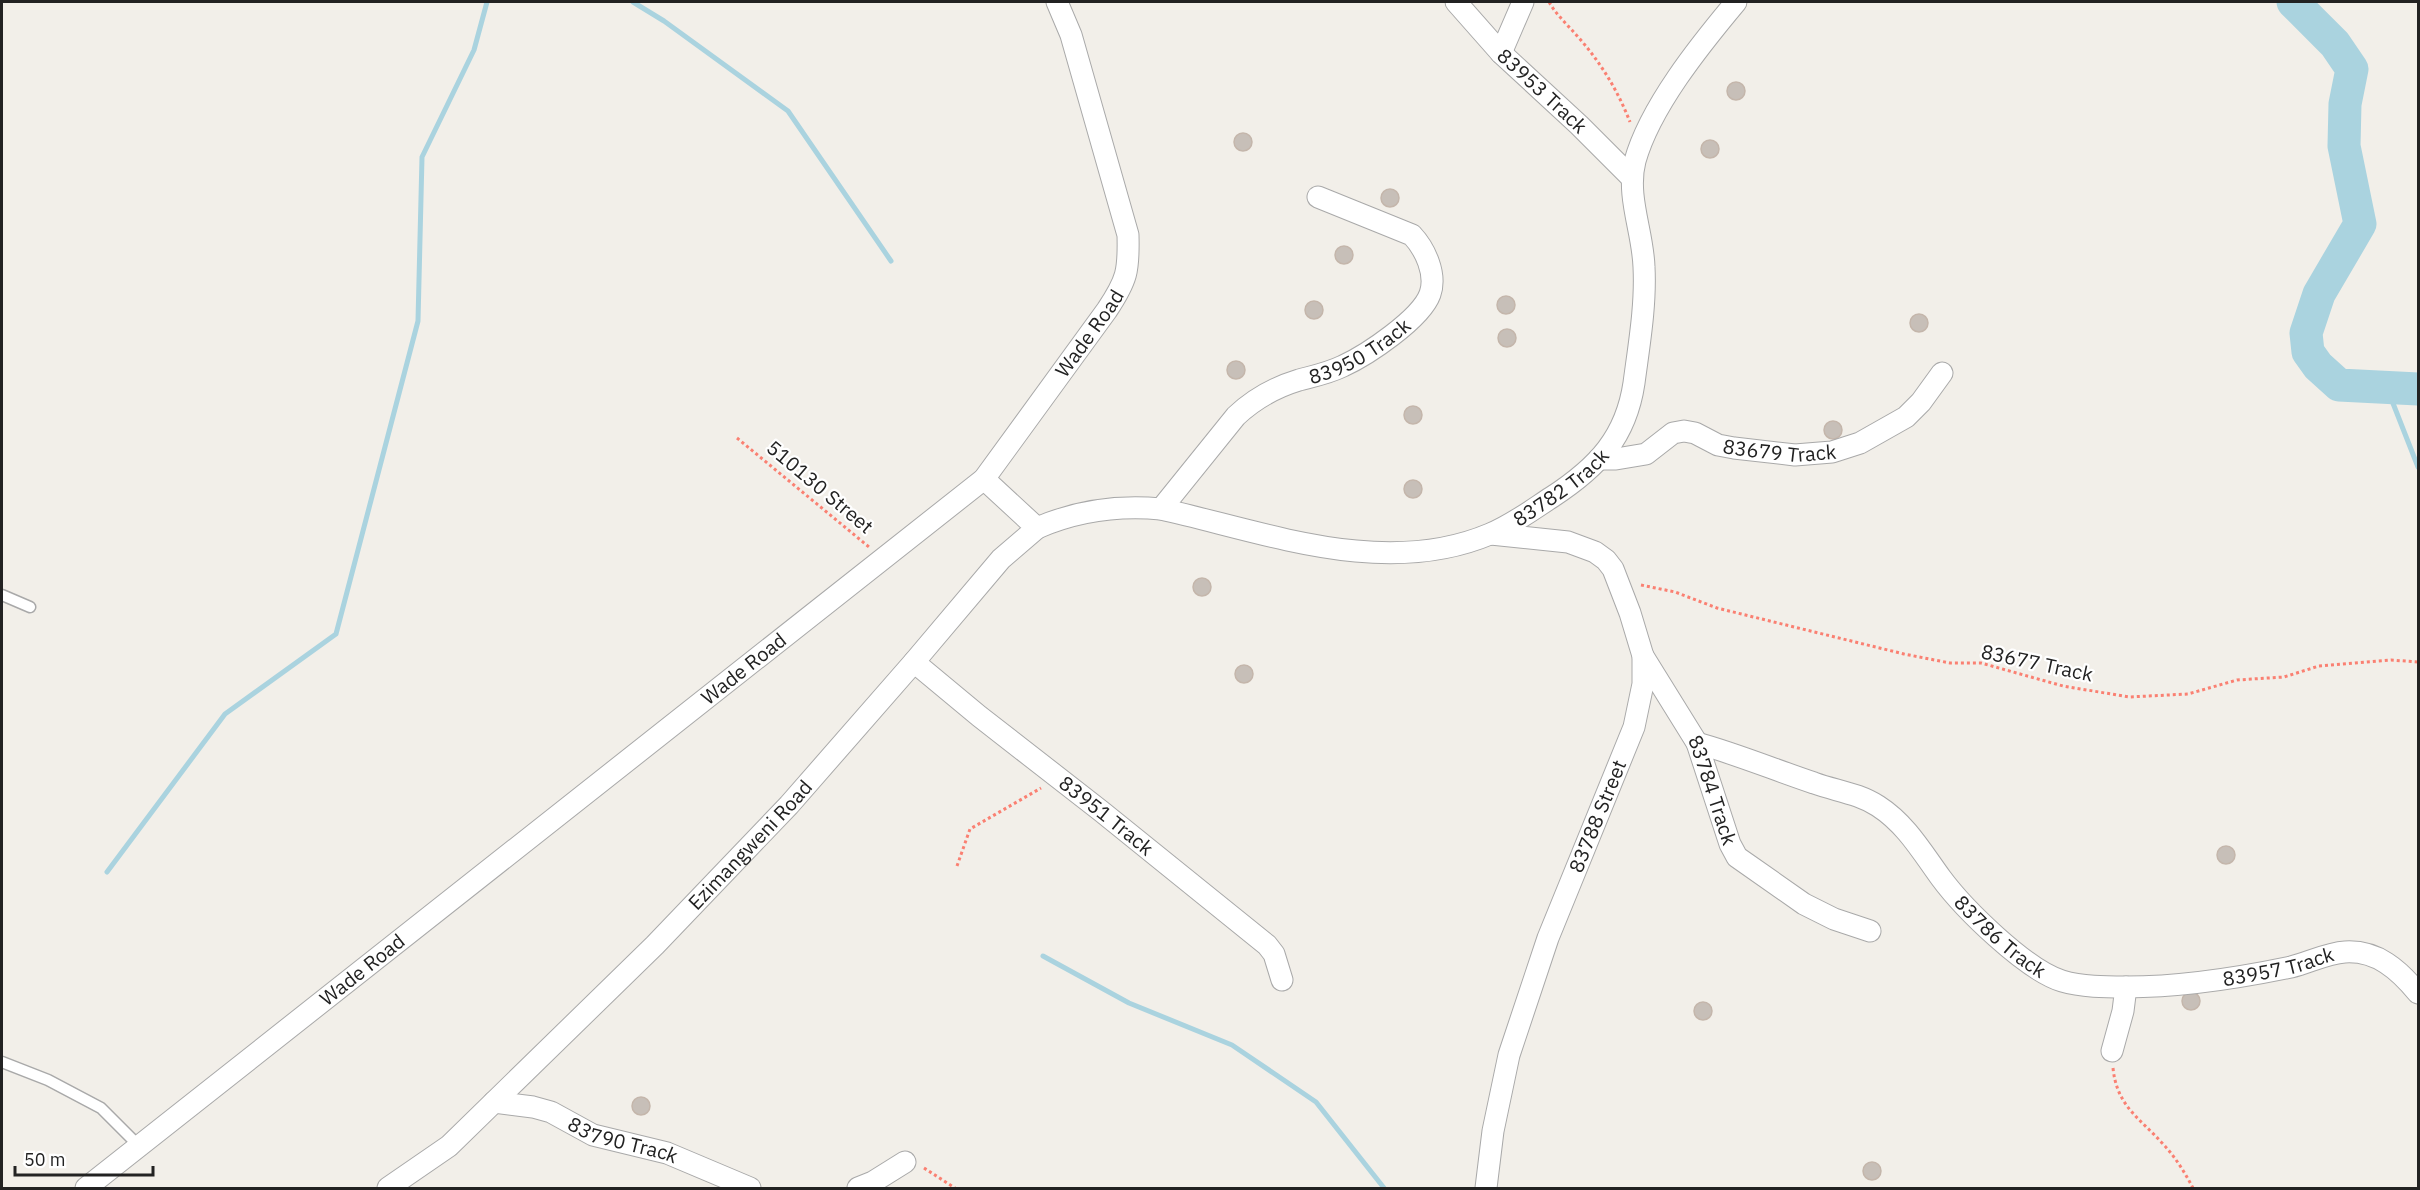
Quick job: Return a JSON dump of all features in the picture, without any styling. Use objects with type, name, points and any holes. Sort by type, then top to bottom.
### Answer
[{"type":"street","name":"Wade Road","points":[[86,1188],[984,479],[1107,310],[1123,286],[1129,265],[1128,235],[1071,35],[1057,2]]},
{"type":"street","name":"83953 Track","points":[[1456,2],[1501,53],[1632,178]]},
{"type":"street","points":[[1501,53],[1523,2]]},
{"type":"street","name":"83782 Track","points":[[1037,528],[1079,513],[1139,507],[1161,509],[1312,545],[1374,552],[1407,552],[1441,548],[1491,534],[1566,488],[1599,459],[1623,425],[1630,405],[1645,293],[1644,263],[1632,178],[1640,146],[1659,105],[1736,2]]},
{"type":"street","name":"83950 Track","points":[[1161,509],[1236,416],[1248,405],[1275,390],[1341,367],[1364,356],[1396,332],[1419,309],[1430,293],[1431,276],[1428,260],[1421,245],[1412,235],[1318,197]]},
{"type":"street","name":"83679 Track","points":[[1599,459],[1646,454],[1664,438],[1684,431],[1718,446],[1795,455],[1832,452],[1860,443],[1906,417],[1921,402],[1942,373]]},
{"type":"street","points":[[984,479],[1037,528]]},
{"type":"street","name":"Ezimangweni Road","points":[[388,1188],[449,1146],[663,937],[789,805],[1001,559],[1037,528]]},
{"type":"street","name":"83788 Street","points":[[1486,1188],[1492,1131],[1509,1056],[1552,927],[1634,727],[1643,684],[1643,656],[1614,569],[1606,560],[1568,542],[1491,534]]},
{"type":"street","name":"83784 Track","points":[[1643,656],[1697,743],[1730,844],[1737,857],[1804,904],[1834,919],[1870,931]]},
{"type":"street","name":"83951 Track","points":[[914,662],[1267,945],[1274,954],[1282,980]]},
{"type":"street","name":"83786 Track","points":[[1697,743],[1739,755],[1819,785],[1850,792],[1878,806],[1903,827],[1915,841],[1961,904],[2044,973],[2063,981],[2126,987]]},
{"type":"street","name":"83957 Track","points":[[2126,987],[2231,977],[2290,967],[2345,952],[2373,956],[2386,963],[2400,971],[2418,993]]},
{"type":"street","points":[[2112,1052],[2123,1011],[2126,987]]},
{"type":"street","name":"83790 Track","points":[[494,1102],[533,1107],[551,1113],[593,1135],[667,1153],[750,1188]]},
{"type":"street","points":[[858,1188],[873,1182],[905,1162]]},
{"type":"lane","points":[[2,595],[30,607]]},
{"type":"lane","points":[[2,1062],[48,1080],[101,1108],[140,1147]]},
{"type":"path","points":[[1549,2],[1555,13],[1579,38],[1605,73],[1622,102],[1640,146]]},
{"type":"path","name":"510130 Street","points":[[737,438],[884,560]]},
{"type":"path","name":"83677 Track","points":[[1618,581],[1675,592],[1717,608],[1904,654],[1950,663],[1981,663],[2063,686],[2129,697],[2188,694],[2237,681],[2284,677],[2319,666],[2391,660],[2418,662]]},
{"type":"path","points":[[957,866],[970,829],[1059,778]]},
{"type":"path","points":[[2112,1052],[2115,1083],[2121,1099],[2174,1157],[2193,1188]]},
{"type":"path","points":[[905,1162],[921,1167],[955,1188]]},
{"type":"building","points":[[1736,82],[1744,87],[1745,91],[1740,99],[1736,100],[1728,95],[1727,91],[1732,83]]},
{"type":"building","points":[[1243,133],[1251,138],[1252,142],[1247,150],[1243,151],[1235,146],[1234,142],[1239,134]]},
{"type":"building","points":[[1710,140],[1718,145],[1719,149],[1714,157],[1710,158],[1702,153],[1701,149],[1706,141]]},
{"type":"building","points":[[1390,189],[1396,192],[1399,198],[1396,204],[1390,207],[1384,204],[1381,198],[1384,192]]},
{"type":"building","points":[[1344,246],[1352,251],[1353,255],[1348,263],[1344,264],[1336,259],[1335,255],[1340,247]]},
{"type":"building","points":[[1506,296],[1514,301],[1515,305],[1510,313],[1506,314],[1498,309],[1497,305],[1502,297]]},
{"type":"building","points":[[1314,301],[1322,306],[1323,310],[1318,318],[1314,319],[1306,314],[1305,310],[1310,302]]},
{"type":"building","points":[[1919,314],[1927,319],[1928,323],[1923,331],[1919,332],[1911,327],[1910,323],[1915,315]]},
{"type":"building","points":[[1507,329],[1515,334],[1516,338],[1511,346],[1507,347],[1499,342],[1498,338],[1503,330]]},
{"type":"building","points":[[1236,361],[1244,366],[1245,370],[1240,378],[1236,379],[1228,374],[1227,370],[1232,362]]},
{"type":"building","points":[[1413,406],[1419,409],[1422,415],[1419,421],[1413,424],[1407,421],[1404,415],[1407,409]]},
{"type":"building","points":[[1833,421],[1839,424],[1842,430],[1839,436],[1833,439],[1827,436],[1824,430],[1827,424]]},
{"type":"building","points":[[1413,480],[1419,483],[1422,489],[1419,495],[1413,498],[1407,495],[1404,489],[1407,483]]},
{"type":"building","points":[[1202,578],[1210,583],[1211,587],[1206,595],[1202,596],[1194,591],[1193,587],[1198,579]]},
{"type":"building","points":[[1244,665],[1252,670],[1253,674],[1248,682],[1244,683],[1236,678],[1235,674],[1240,666]]},
{"type":"building","points":[[2226,846],[2234,851],[2235,855],[2230,863],[2226,864],[2218,859],[2217,855],[2222,847]]},
{"type":"building","points":[[2191,992],[2197,995],[2200,1001],[2197,1007],[2191,1010],[2185,1007],[2182,1001],[2185,995]]},
{"type":"building","points":[[1703,1002],[1711,1007],[1712,1011],[1707,1019],[1703,1020],[1695,1015],[1694,1011],[1699,1003]]},
{"type":"building","points":[[641,1097],[649,1102],[650,1106],[645,1114],[641,1115],[633,1110],[632,1106],[637,1098]]},
{"type":"building","points":[[1872,1162],[1880,1167],[1881,1171],[1876,1179],[1872,1180],[1864,1175],[1863,1171],[1868,1163]]},
{"type":"waterway","points":[[107,872],[225,714],[336,634],[418,321],[422,157],[474,50],[487,2]]},
{"type":"waterway","points":[[633,2],[664,21],[788,111],[891,261]]},
{"type":"waterway","points":[[2293,2],[2335,44],[2352,69],[2345,104],[2344,146],[2360,224],[2319,294],[2306,333],[2308,352],[2318,366],[2339,385],[2418,389]]},
{"type":"waterway","points":[[2387,388],[2418,467]]},
{"type":"waterway","points":[[1043,956],[1129,1003],[1232,1045],[1316,1102],[1384,1188]]}]
